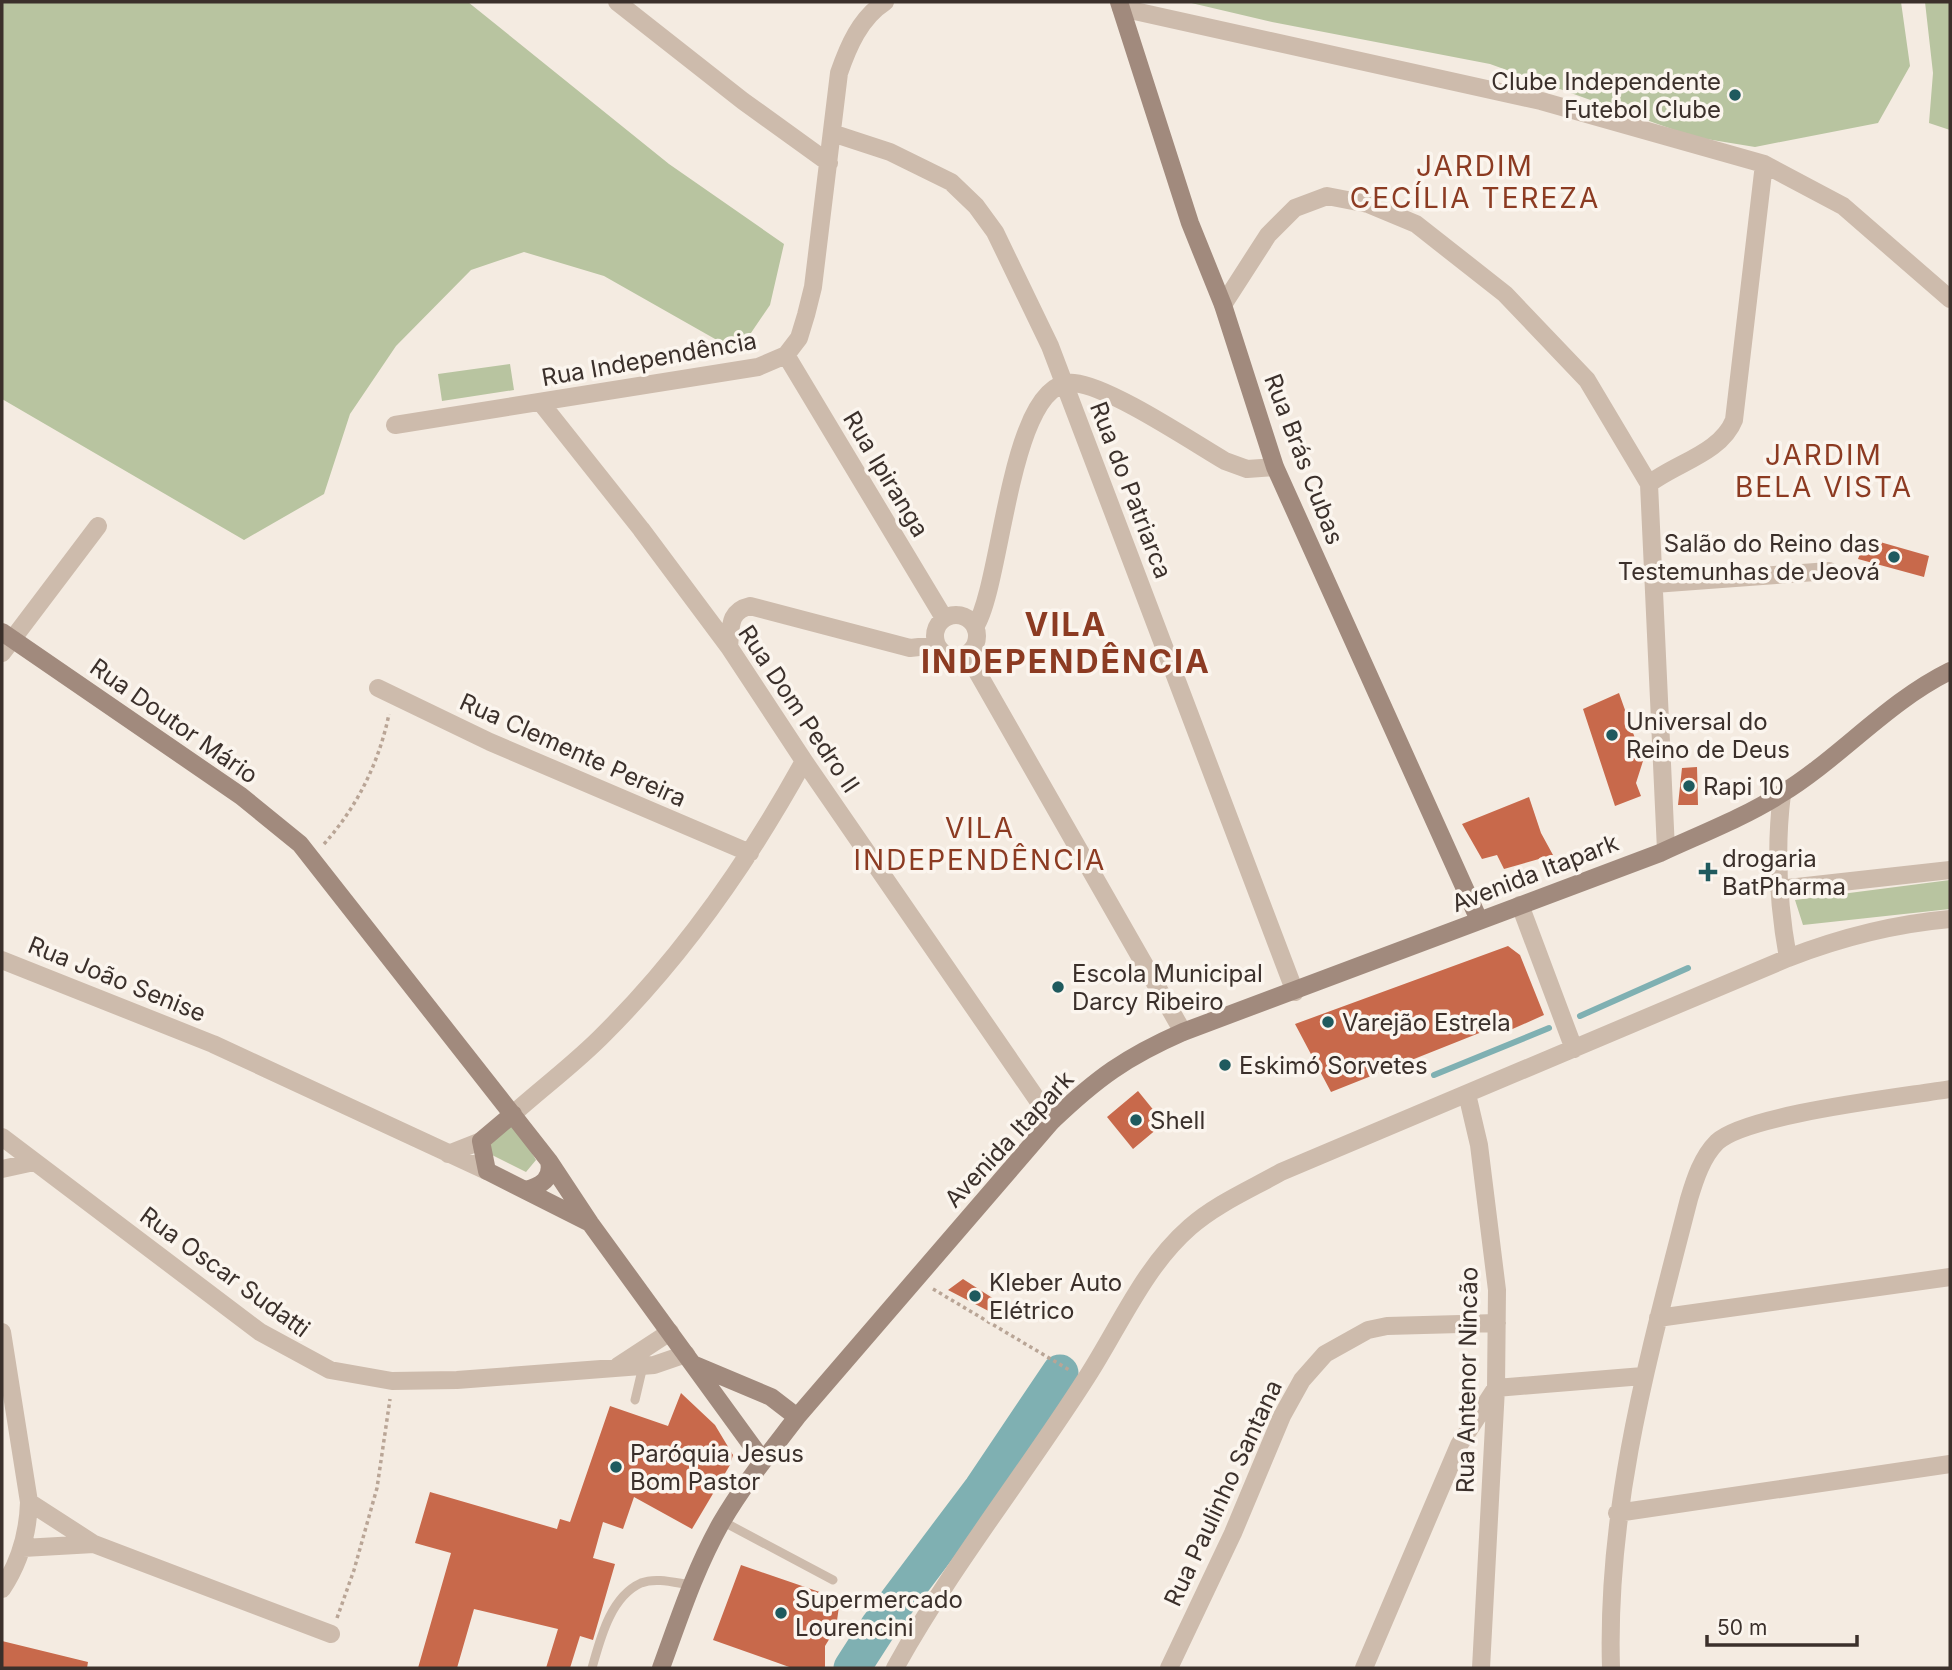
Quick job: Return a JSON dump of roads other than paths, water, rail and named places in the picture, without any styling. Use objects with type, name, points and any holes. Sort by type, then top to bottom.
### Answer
[{"type":"street","points":[[617,2],[743,101],[829,163]]},
{"type":"street","name":"Rua Independência","points":[[395,425],[758,367],[786,355],[799,338],[813,287],[839,73],[848,46],[861,26],[885,2]]},
{"type":"street","points":[[1120,5],[1514,94],[1765,164],[1843,206],[1950,299]]},
{"type":"street","name":"Rua Brás Cubas","points":[[1120,5],[1190,223],[1223,305],[1276,467],[1479,920]]},
{"type":"street","name":"Rua do Patriarca","points":[[832,133],[890,152],[951,182],[976,206],[995,232],[1028,296],[1064,383],[1295,992]]},
{"type":"street","points":[[1649,484],[1668,469],[1715,445],[1730,431],[1734,420],[1765,164]]},
{"type":"street","points":[[1223,305],[1268,235],[1295,208],[1327,196],[1368,204],[1416,224],[1505,294],[1587,380],[1649,484],[1666,850]]},
{"type":"street","name":"Rua Ipiranga","points":[[786,355],[944,618]]},
{"type":"street","points":[[975,627],[961,615],[944,618],[934,633],[937,645],[947,656],[957,657],[967,654],[976,642],[975,627],[987,603],[1006,505],[1027,430],[1040,400],[1048,391],[1064,383],[1094,388],[1225,461],[1247,469],[1276,467]]},
{"type":"street","name":"Rua Dom Pedro II","points":[[541,403],[641,529],[729,648],[1052,1121]]},
{"type":"street","points":[[5,642],[97,526]]},
{"type":"street","points":[[1654,584],[1829,571]]},
{"type":"street","points":[[729,648],[732,618],[740,608],[750,606],[910,648],[937,645]]},
{"type":"street","name":"Rua Doutor Mário","points":[[5,642],[241,796],[286,832],[311,858],[549,1161],[590,1223],[763,1461]]},
{"type":"street","points":[[967,654],[1183,1032]]},
{"type":"street","name":"Avenida Itapark","points":[[662,1668],[691,1585],[722,1521],[763,1461],[797,1416],[1052,1121],[1115,1066],[1183,1032],[1666,850],[1721,826],[1782,794],[1913,693],[1950,669]]},
{"type":"street","name":"Rua Clemente Pereira","points":[[385,691],[490,742],[750,853]]},
{"type":"street","points":[[448,1154],[481,1141],[604,1034],[634,1003],[695,928],[750,853],[804,761]]},
{"type":"street","points":[[1782,794],[1778,830],[1779,889],[1788,958]]},
{"type":"street","points":[[1779,889],[1950,870]]},
{"type":"street","points":[[1520,905],[1574,1049]]},
{"type":"street","points":[[895,1668],[925,1614],[1085,1380],[1137,1292],[1162,1256],[1191,1226],[1226,1202],[1281,1172],[1788,958],[1855,934],[1950,919]]},
{"type":"street","name":"Rua João Senise","points":[[2,960],[213,1044],[487,1171]]},
{"type":"street","points":[[1611,1668],[1617,1513],[1643,1376],[1697,1173],[1718,1141],[1750,1125],[1950,1089]]},
{"type":"street","name":"Rua Antenor Nincão","points":[[1467,1094],[1479,1146],[1497,1290],[1496,1388],[1481,1668]]},
{"type":"street","name":"Rua Oscar Sudatti","points":[[2,1137],[260,1332],[292,1352],[330,1370],[392,1381],[470,1379],[643,1366],[690,1359]]},
{"type":"street","points":[[481,1141],[487,1171],[590,1223]]},
{"type":"street","points":[[525,1190],[545,1182],[549,1175],[549,1161]]},
{"type":"street","points":[[2,1169],[33,1162]]},
{"type":"street","points":[[1658,1318],[1950,1277]]},
{"type":"street","name":"Rua Paulinho Santana","points":[[1169,1668],[1233,1533],[1282,1416],[1302,1380],[1325,1354],[1367,1330],[1387,1326],[1497,1323]]},
{"type":"street","points":[[2,1332],[29,1502],[29,1525],[23,1548],[12,1575],[2,1589]]},
{"type":"street","name":"Rua Oscar Sudatti","points":[[615,1367],[670,1332]]},
{"type":"street","points":[[690,1359],[771,1397],[797,1416]]},
{"type":"street","points":[[1364,1668],[1459,1445],[1496,1388],[1643,1376]]},
{"type":"street","points":[[1617,1513],[1950,1464]]},
{"type":"street","points":[[29,1502],[94,1544],[331,1633]]},
{"type":"street","points":[[23,1548],[94,1544]]},
{"type":"lane","points":[[635,1400],[643,1366]]},
{"type":"lane","points":[[722,1521],[833,1580]]},
{"type":"lane","points":[[592,1668],[603,1628],[625,1595],[641,1583],[660,1580],[691,1585]]},
{"type":"waterway","points":[[1580,1016],[1688,968]]},
{"type":"waterway","points":[[1434,1075],[1549,1028]]},
{"type":"waterway","points":[[852,1668],[879,1626],[982,1489],[1060,1373]]},
{"type":"place","name":"Clube Independente Futebol Clube","points":[[1735,95]]},
{"type":"place","name":"Salão do Reino das Testemunhas de Jeová","points":[[1894,557]]},
{"type":"place","name":"Universal do Reino de Deus","points":[[1612,735]]},
{"type":"place","name":"Rapi 10","points":[[1689,786]]},
{"type":"place","name":"drogaria BatPharma","points":[[1708,872]]},
{"type":"place","name":"Escola Municipal Darcy Ribeiro","points":[[1058,987]]},
{"type":"place","name":"Varejão Estrela","points":[[1328,1022]]},
{"type":"place","name":"Eskimó Sorvetes","points":[[1225,1065]]},
{"type":"place","name":"Shell","points":[[1136,1120]]},
{"type":"place","name":"Kleber Auto Elétrico","points":[[975,1296]]},
{"type":"place","name":"Paróquia Jesus Bom Pastor","points":[[616,1467]]},
{"type":"place","name":"Supermercado Lourencini","points":[[781,1613]]},
{"type":"district","name":"JARDIM CECÍLIA TEREZA","points":[[1475,182]]},
{"type":"district","name":"JARDIM BELA VISTA","points":[[1824,471]]},
{"type":"district","name":"VILA INDEPENDÊNCIA","points":[[1066,642]]},
{"type":"district","name":"VILA INDEPENDÊNCIA","points":[[980,844]]}]
